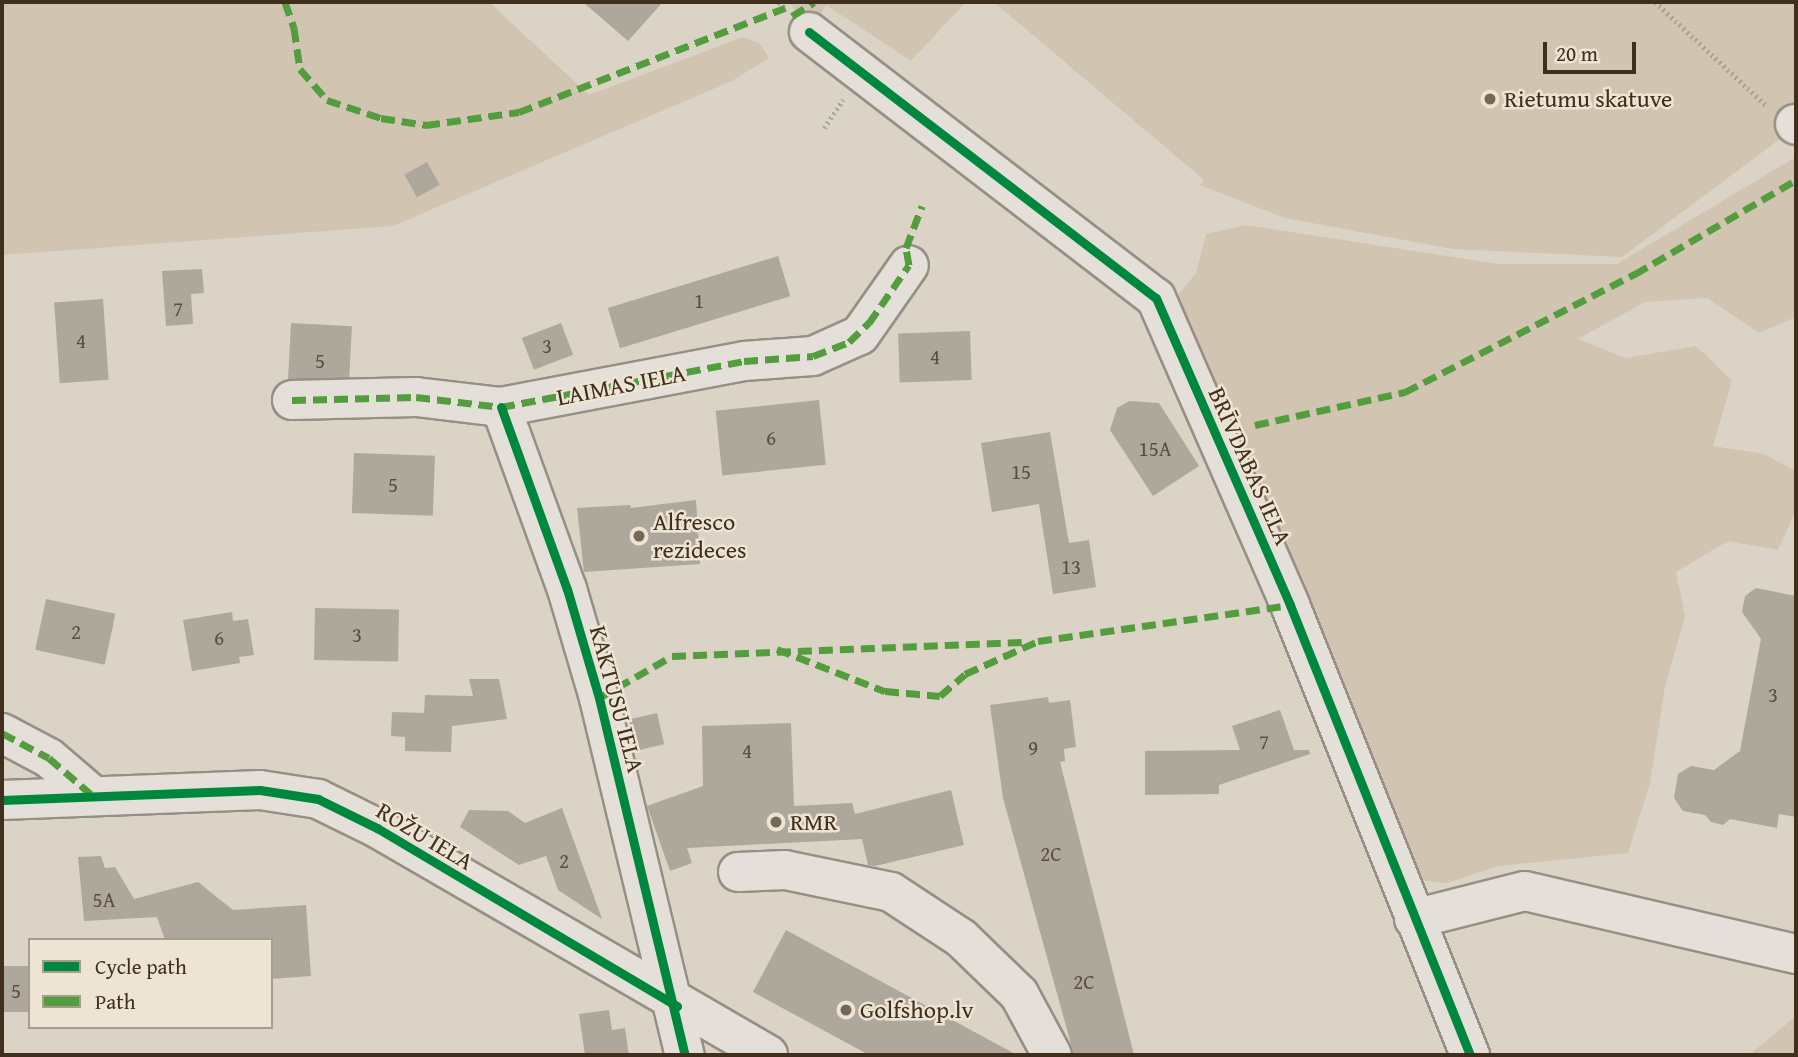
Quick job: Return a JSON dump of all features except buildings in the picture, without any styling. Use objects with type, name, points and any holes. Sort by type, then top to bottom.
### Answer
[{"type":"street","name":"BRĪVDABAS IELA","points":[[809,32],[1156,298],[1290,605],[1470,1055]]},
{"type":"street","name":"LAIMAS IELA","points":[[292,400],[416,397],[501,407],[744,361],[813,356],[860,335],[909,265]]},
{"type":"street","name":"KAKTUSU IELA","points":[[501,407],[567,589],[677,1006],[685,1055]]},
{"type":"street","points":[[2,733],[49,758],[91,794]]},
{"type":"street","name":"ROŽU IELA","points":[[2,800],[91,794],[260,790],[318,799],[377,828],[677,1006],[768,1055]]},
{"type":"street","points":[[738,872],[785,870],[891,891],[961,938],[1019,994],[1052,1055]]},
{"type":"street","points":[[1414,919],[1525,891],[1796,954]]},
{"type":"path","points":[[1655,2],[1757,99],[1795,125]]},
{"type":"shaded area","points":[[2,2],[489,2],[589,95],[743,37],[759,43],[769,58],[732,81],[393,226],[2,255]]},
{"type":"shaded area","points":[[789,2],[966,2],[911,61],[826,5],[809,32]]},
{"type":"shaded area","points":[[994,2],[1796,2],[1796,127],[1622,257],[1453,249],[1285,218],[1200,185],[1204,180]]},
{"type":"shaded area","points":[[1796,157],[1796,317],[1759,333],[1707,298],[1645,302],[1578,339],[1626,358],[1696,346],[1732,381],[1713,446],[1764,454],[1796,471],[1796,510],[1778,550],[1728,541],[1676,572],[1685,616],[1665,687],[1650,783],[1628,853],[1498,866],[1447,883],[1410,879],[1174,300],[1196,273],[1206,234],[1246,225],[1498,264],[1617,264]]},
{"type":"shaded area","points":[[1796,1016],[1796,1055],[1749,1055]]},
{"type":"marked path","points":[[285,2],[294,28],[300,69],[327,100],[381,118],[426,125],[519,112],[785,8]]},
{"type":"marked path","points":[[792,16],[814,2]]},
{"type":"marked path","points":[[1255,425],[1405,392],[1635,274],[1796,180]]},
{"type":"marked path","points":[[292,400],[416,397],[501,407],[744,361],[813,356],[849,342],[869,323],[909,265],[906,248],[922,206]]},
{"type":"marked path","points":[[777,649],[885,691],[940,696],[965,674],[1038,641],[1290,605]]},
{"type":"marked path","points":[[599,698],[672,656],[1028,642]]},
{"type":"marked path","points":[[2,733],[49,758],[91,794]]},
{"type":"cycle path","points":[[809,32],[1156,298],[1290,605],[1470,1055]]},
{"type":"cycle path","points":[[501,407],[567,589],[599,698],[685,1055]]},
{"type":"cycle path","points":[[2,800],[260,790],[318,799],[377,828],[677,1006]]},
{"type":"place","name":"Rietumu skatuve","points":[[1490,99]]},
{"type":"place","name":"Alfresco rezideces","points":[[639,536]]},
{"type":"place","name":"RMR","points":[[776,822]]},
{"type":"place","name":"Golfshop.lv","points":[[846,1010]]}]
